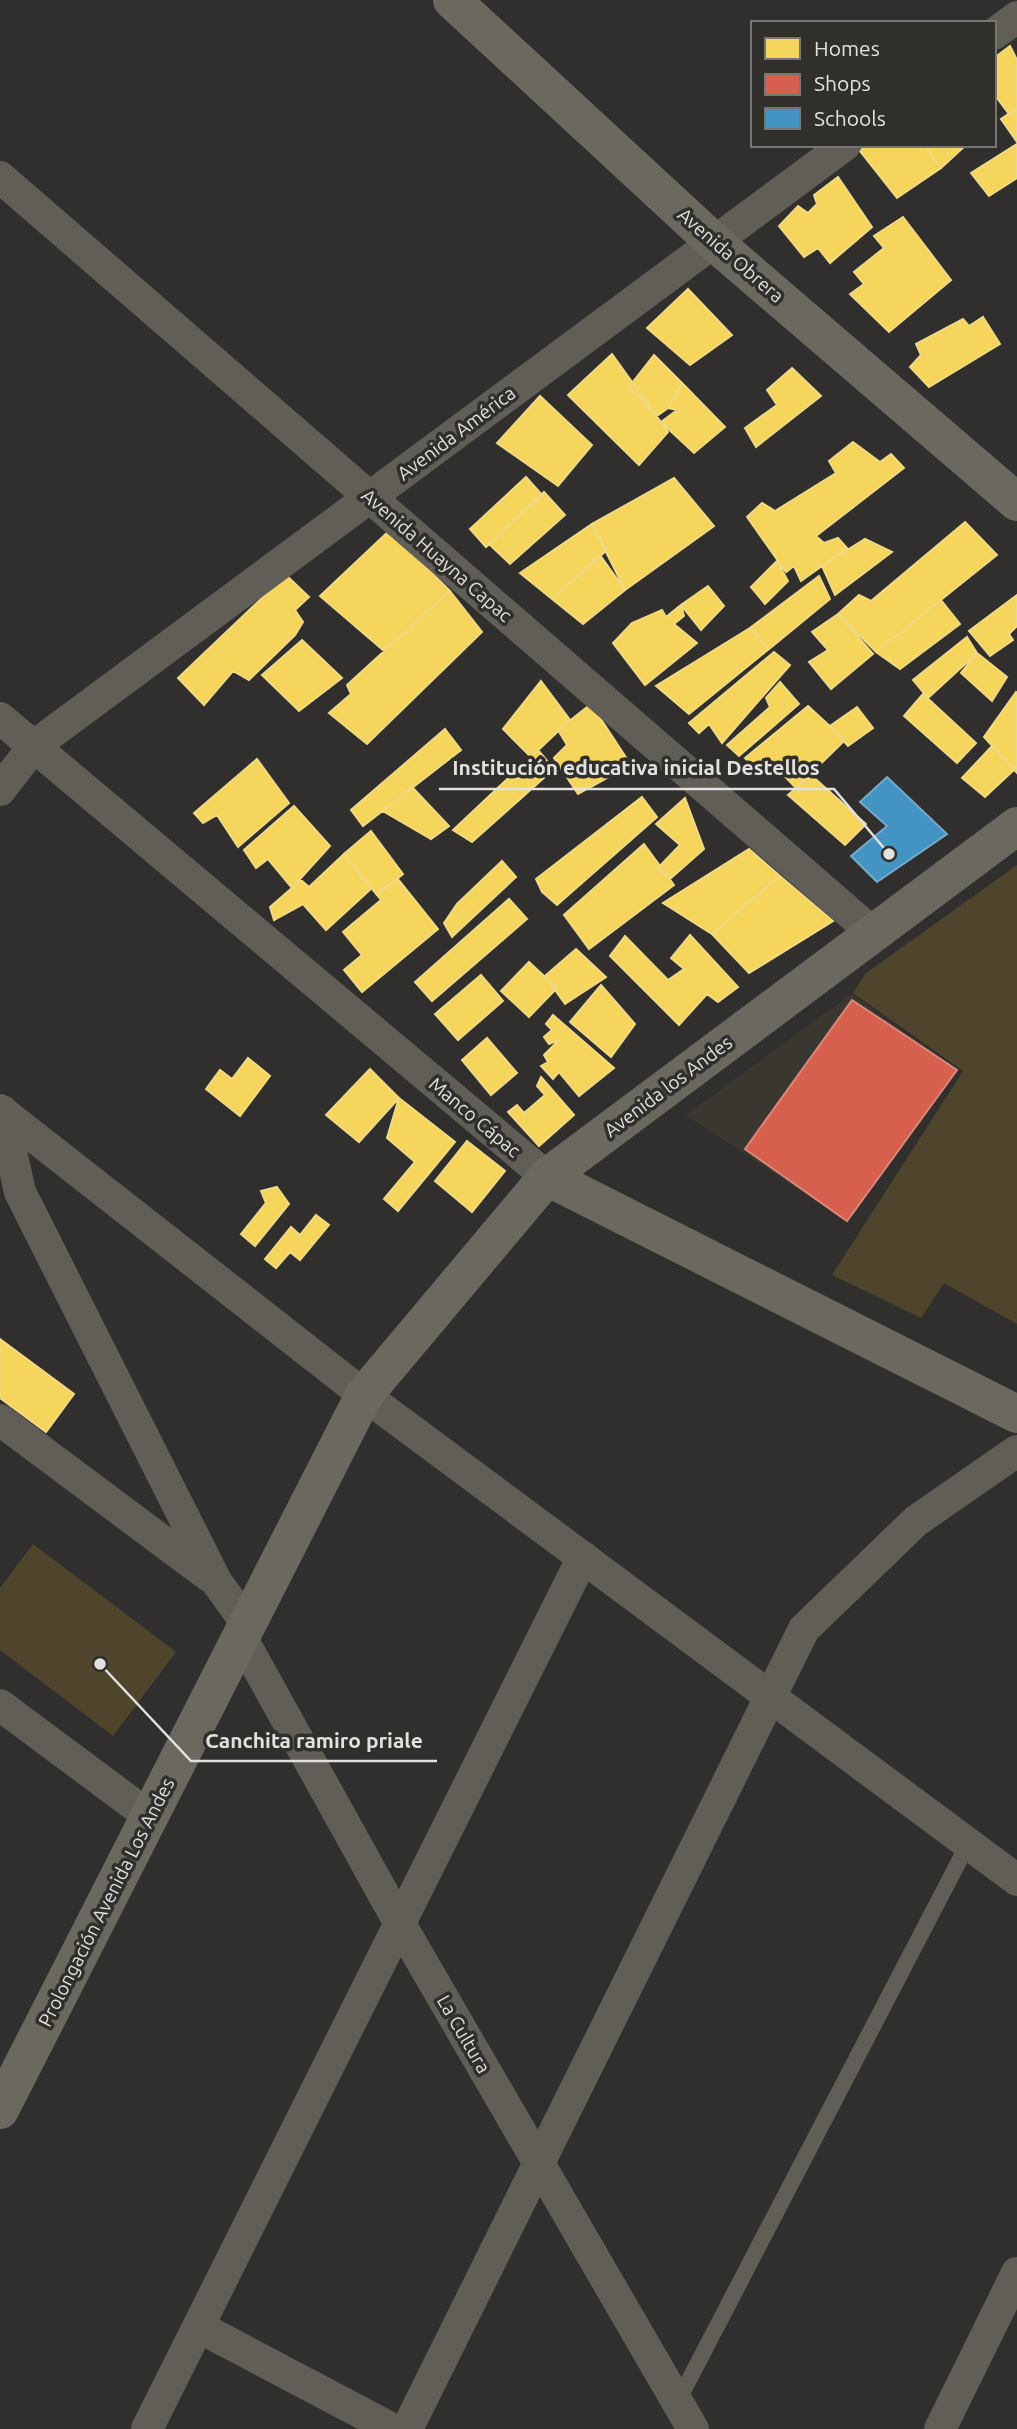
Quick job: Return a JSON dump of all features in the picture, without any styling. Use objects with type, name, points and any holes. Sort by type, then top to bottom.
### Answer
[{"type":"street","name":"Avenida Obrera","points":[[452,0],[714,242],[1017,502]]},
{"type":"street","name":"Avenida América","points":[[0,790],[34,746],[842,147]]},
{"type":"street","name":"Avenida Huayna Capac","points":[[0,177],[873,933]]},
{"type":"street","name":"Manco Cápac","points":[[0,718],[547,1177],[1017,1414]]},
{"type":"street","name":"Avenida los Andes","points":[[364,1395],[547,1177],[1017,826]]},
{"type":"street","points":[[1,1110],[364,1395],[1017,1880]]},
{"type":"street","points":[[1,1110],[20,1192],[216,1581]]},
{"type":"street","name":"Prolongación Avenida Los Andes","points":[[0,2110],[364,1395]]},
{"type":"street","points":[[0,1420],[216,1581]]},
{"type":"street","points":[[407,2429],[804,1629],[915,1521],[1017,1451]]},
{"type":"street","points":[[147,2429],[583,1557]]},
{"type":"street","name":"La Cultura","points":[[216,1581],[400,1924],[685,2416]]},
{"type":"street","points":[[0,1705],[149,1816]]},
{"type":"street","points":[[940,2429],[1017,2273]]},
{"type":"street","points":[[198,2327],[392,2429]]},
{"type":"lane","points":[[685,2416],[968,1844]]},
{"type":"shaded area","points":[[1017,865],[1017,1324],[944,1283],[921,1318],[832,1275],[963,1071],[853,993],[866,973]]},
{"type":"shaded area","points":[[851,994],[959,1070],[846,1221],[686,1115]]},
{"type":"shaded area","points":[[33,1544],[176,1652],[113,1736],[0,1650],[0,1588]]},
{"type":"building: Homes","points":[[1010,46],[1017,60],[1017,108],[1009,114],[996,97],[996,56]]},
{"type":"building: Homes","points":[[1017,108],[1017,142],[1001,119]]},
{"type":"building: Homes","points":[[1017,144],[1017,178],[989,196],[971,173]]},
{"type":"building: Homes","points":[[864,147],[925,147],[941,168],[897,198],[860,151]]},
{"type":"building: Homes","points":[[925,147],[964,147],[941,168]]},
{"type":"building: Homes","points":[[838,177],[872,227],[830,263],[818,248],[804,257],[779,226],[798,206],[808,213],[817,204],[814,195]]},
{"type":"building: Homes","points":[[903,217],[951,280],[889,332],[850,294],[864,284],[854,272],[884,248],[874,236]]},
{"type":"building: Homes","points":[[688,289],[732,335],[690,365],[647,328]]},
{"type":"building: Homes","points":[[983,317],[1000,344],[929,387],[910,367],[921,355],[916,344],[963,319],[969,326]]},
{"type":"building: Homes","points":[[612,354],[668,432],[639,465],[568,395]]},
{"type":"building: Homes","points":[[654,355],[682,383],[668,408],[657,416],[629,387]]},
{"type":"building: Homes","points":[[792,368],[821,396],[756,447],[745,428],[777,405],[767,390]]},
{"type":"building: Homes","points":[[682,383],[725,427],[694,453],[661,422],[677,410],[668,408]]},
{"type":"building: Homes","points":[[540,396],[592,445],[558,486],[497,443]]},
{"type":"building: Homes","points":[[853,442],[880,462],[891,454],[904,468],[816,536],[824,543],[838,538],[847,548],[801,581],[794,566],[786,572],[747,517],[762,503],[775,511],[836,473],[829,461]]},
{"type":"building: Homes","points":[[526,477],[542,495],[486,547],[470,529]]},
{"type":"building: Homes","points":[[674,478],[714,526],[625,590],[592,524]]},
{"type":"building: Homes","points":[[544,492],[565,515],[510,564],[489,544]]},
{"type":"building: Homes","points":[[965,522],[997,555],[876,652],[838,614],[859,595],[871,601]]},
{"type":"building: Homes","points":[[592,524],[607,550],[552,599],[520,573]]},
{"type":"building: Homes","points":[[389,531],[450,591],[384,651],[320,596]]},
{"type":"building: Homes","points":[[865,539],[892,552],[835,595],[822,566]]},
{"type":"building: Homes","points":[[600,555],[625,590],[583,624],[552,599]]},
{"type":"building: Homes","points":[[777,561],[788,581],[765,604],[751,587]]},
{"type":"building: Homes","points":[[286,575],[309,597],[295,610],[303,622],[295,635],[249,680],[233,671],[204,705],[178,678]]},
{"type":"building: Homes","points":[[819,576],[830,599],[769,649],[750,628]]},
{"type":"building: Homes","points":[[708,586],[724,606],[701,630],[681,605]]},
{"type":"building: Homes","points":[[450,591],[482,632],[367,744],[329,713],[351,694],[347,685]]},
{"type":"building: Homes","points":[[1017,595],[1017,626],[1009,634],[1013,640],[990,656],[969,631]]},
{"type":"building: Homes","points":[[941,600],[960,624],[900,669],[876,652]]},
{"type":"building: Homes","points":[[681,605],[684,616],[674,624],[697,643],[645,685],[613,643],[632,623],[662,610],[666,617]]},
{"type":"building: Homes","points":[[838,614],[873,654],[831,689],[809,662],[828,650],[812,632]]},
{"type":"building: Homes","points":[[750,628],[769,649],[689,714],[656,686]]},
{"type":"building: Homes","points":[[967,637],[977,653],[928,698],[913,680]]},
{"type":"building: Homes","points":[[302,640],[342,678],[299,711],[262,675]]},
{"type":"building: Homes","points":[[774,652],[790,665],[722,743],[709,724],[699,733],[689,723]]},
{"type":"building: Homes","points":[[977,653],[1007,677],[992,701],[961,673]]},
{"type":"building: Homes","points":[[541,681],[570,720],[531,757],[503,729]]},
{"type":"building: Homes","points":[[780,682],[799,704],[739,756],[727,745],[770,707],[766,698]]},
{"type":"building: Homes","points":[[1017,693],[1017,773],[984,737]]},
{"type":"building: Homes","points":[[923,694],[976,743],[957,763],[904,716]]},
{"type":"building: Homes","points":[[591,704],[631,765],[578,794],[554,758],[567,745],[558,730]]},
{"type":"building: Homes","points":[[808,706],[845,740],[796,788],[773,764],[762,776],[745,758]]},
{"type":"building: Homes","points":[[857,707],[873,728],[848,746],[830,726]]},
{"type":"building: Homes","points":[[445,729],[461,750],[363,826],[351,810]]},
{"type":"building: Homes","points":[[992,746],[1014,770],[985,797],[962,778]]},
{"type":"building: Homes","points":[[538,750],[554,769],[472,842],[453,830]]},
{"type":"building: Homes","points":[[257,759],[289,803],[238,847],[217,815],[203,823],[194,813]]},
{"type":"building: Homes","points":[[811,775],[866,824],[845,845],[788,795]]},
{"type":"building: Homes","points":[[412,787],[449,826],[431,839],[383,811]]},
{"type":"building: Homes","points":[[642,797],[657,817],[557,905],[542,892],[536,879]]},
{"type":"building: Homes","points":[[685,798],[704,849],[670,879],[657,869],[680,845],[656,824]]},
{"type":"building: Homes","points":[[294,806],[330,846],[292,888],[268,859],[256,868],[244,850]]},
{"type":"building: Homes","points":[[371,831],[403,874],[377,895],[344,854]]},
{"type":"building: Homes","points":[[644,844],[674,885],[589,949],[564,915]]},
{"type":"building: Homes","points":[[749,849],[780,876],[712,934],[663,903]]},
{"type":"building: Homes","points":[[344,854],[371,889],[326,930],[303,904],[274,920],[270,907],[301,880],[309,887]]},
{"type":"building: Homes","points":[[502,861],[516,877],[452,937],[444,923],[457,904]]},
{"type":"building: Homes","points":[[780,876],[833,921],[749,973],[712,934]]},
{"type":"building: Homes","points":[[397,878],[438,929],[362,992],[344,970],[362,955],[343,932],[381,900],[377,895]]},
{"type":"building: Homes","points":[[509,899],[527,919],[432,1001],[415,982]]},
{"type":"building: Homes","points":[[690,935],[738,987],[718,1002],[707,994],[679,1025],[610,956],[625,936],[668,980],[684,969],[671,958]]},
{"type":"building: Homes","points":[[576,949],[606,977],[565,1004],[545,976]]},
{"type":"building: Homes","points":[[529,962],[557,988],[529,1017],[501,991]]},
{"type":"building: Homes","points":[[481,975],[503,1001],[458,1040],[435,1014]]},
{"type":"building: Homes","points":[[601,985],[635,1024],[611,1057],[570,1022]]},
{"type":"building: Homes","points":[[553,1015],[614,1068],[579,1096],[559,1072],[553,1079],[541,1066],[548,1062],[544,1055],[559,1040],[549,1044],[544,1037],[552,1030],[546,1024]]},
{"type":"building: Homes","points":[[487,1038],[517,1073],[491,1095],[462,1060]]},
{"type":"building: Homes","points":[[248,1058],[270,1076],[240,1116],[206,1089],[220,1070],[232,1079]]},
{"type":"building: Homes","points":[[370,1069],[399,1098],[359,1142],[326,1115]]},
{"type":"building: Homes","points":[[541,1077],[574,1115],[539,1146],[508,1112],[517,1105],[524,1113],[545,1095],[537,1086]]},
{"type":"building: Homes","points":[[399,1098],[455,1142],[398,1211],[384,1199],[415,1162],[387,1138]]},
{"type":"building: Homes","points":[[467,1141],[505,1171],[472,1212],[435,1181]]},
{"type":"building: Homes","points":[[277,1187],[289,1204],[255,1246],[241,1234],[266,1203],[261,1191]]},
{"type":"building: Homes","points":[[316,1215],[329,1225],[300,1260],[290,1252],[276,1268],[265,1259],[291,1227],[300,1235]]},
{"type":"building: Homes","points":[[0,1339],[74,1394],[46,1432],[0,1398]]},
{"type":"building: Shops","points":[[852,1000],[957,1070],[847,1221],[745,1149]]},
{"type":"building: Schools","points":[[887,777],[947,834],[877,882],[851,856],[887,826],[860,802]]},
{"type":"place","name":"Institución educativa inicial Destellos","points":[[889,854]]},
{"type":"place","name":"Canchita ramiro priale","points":[[100,1664]]}]
